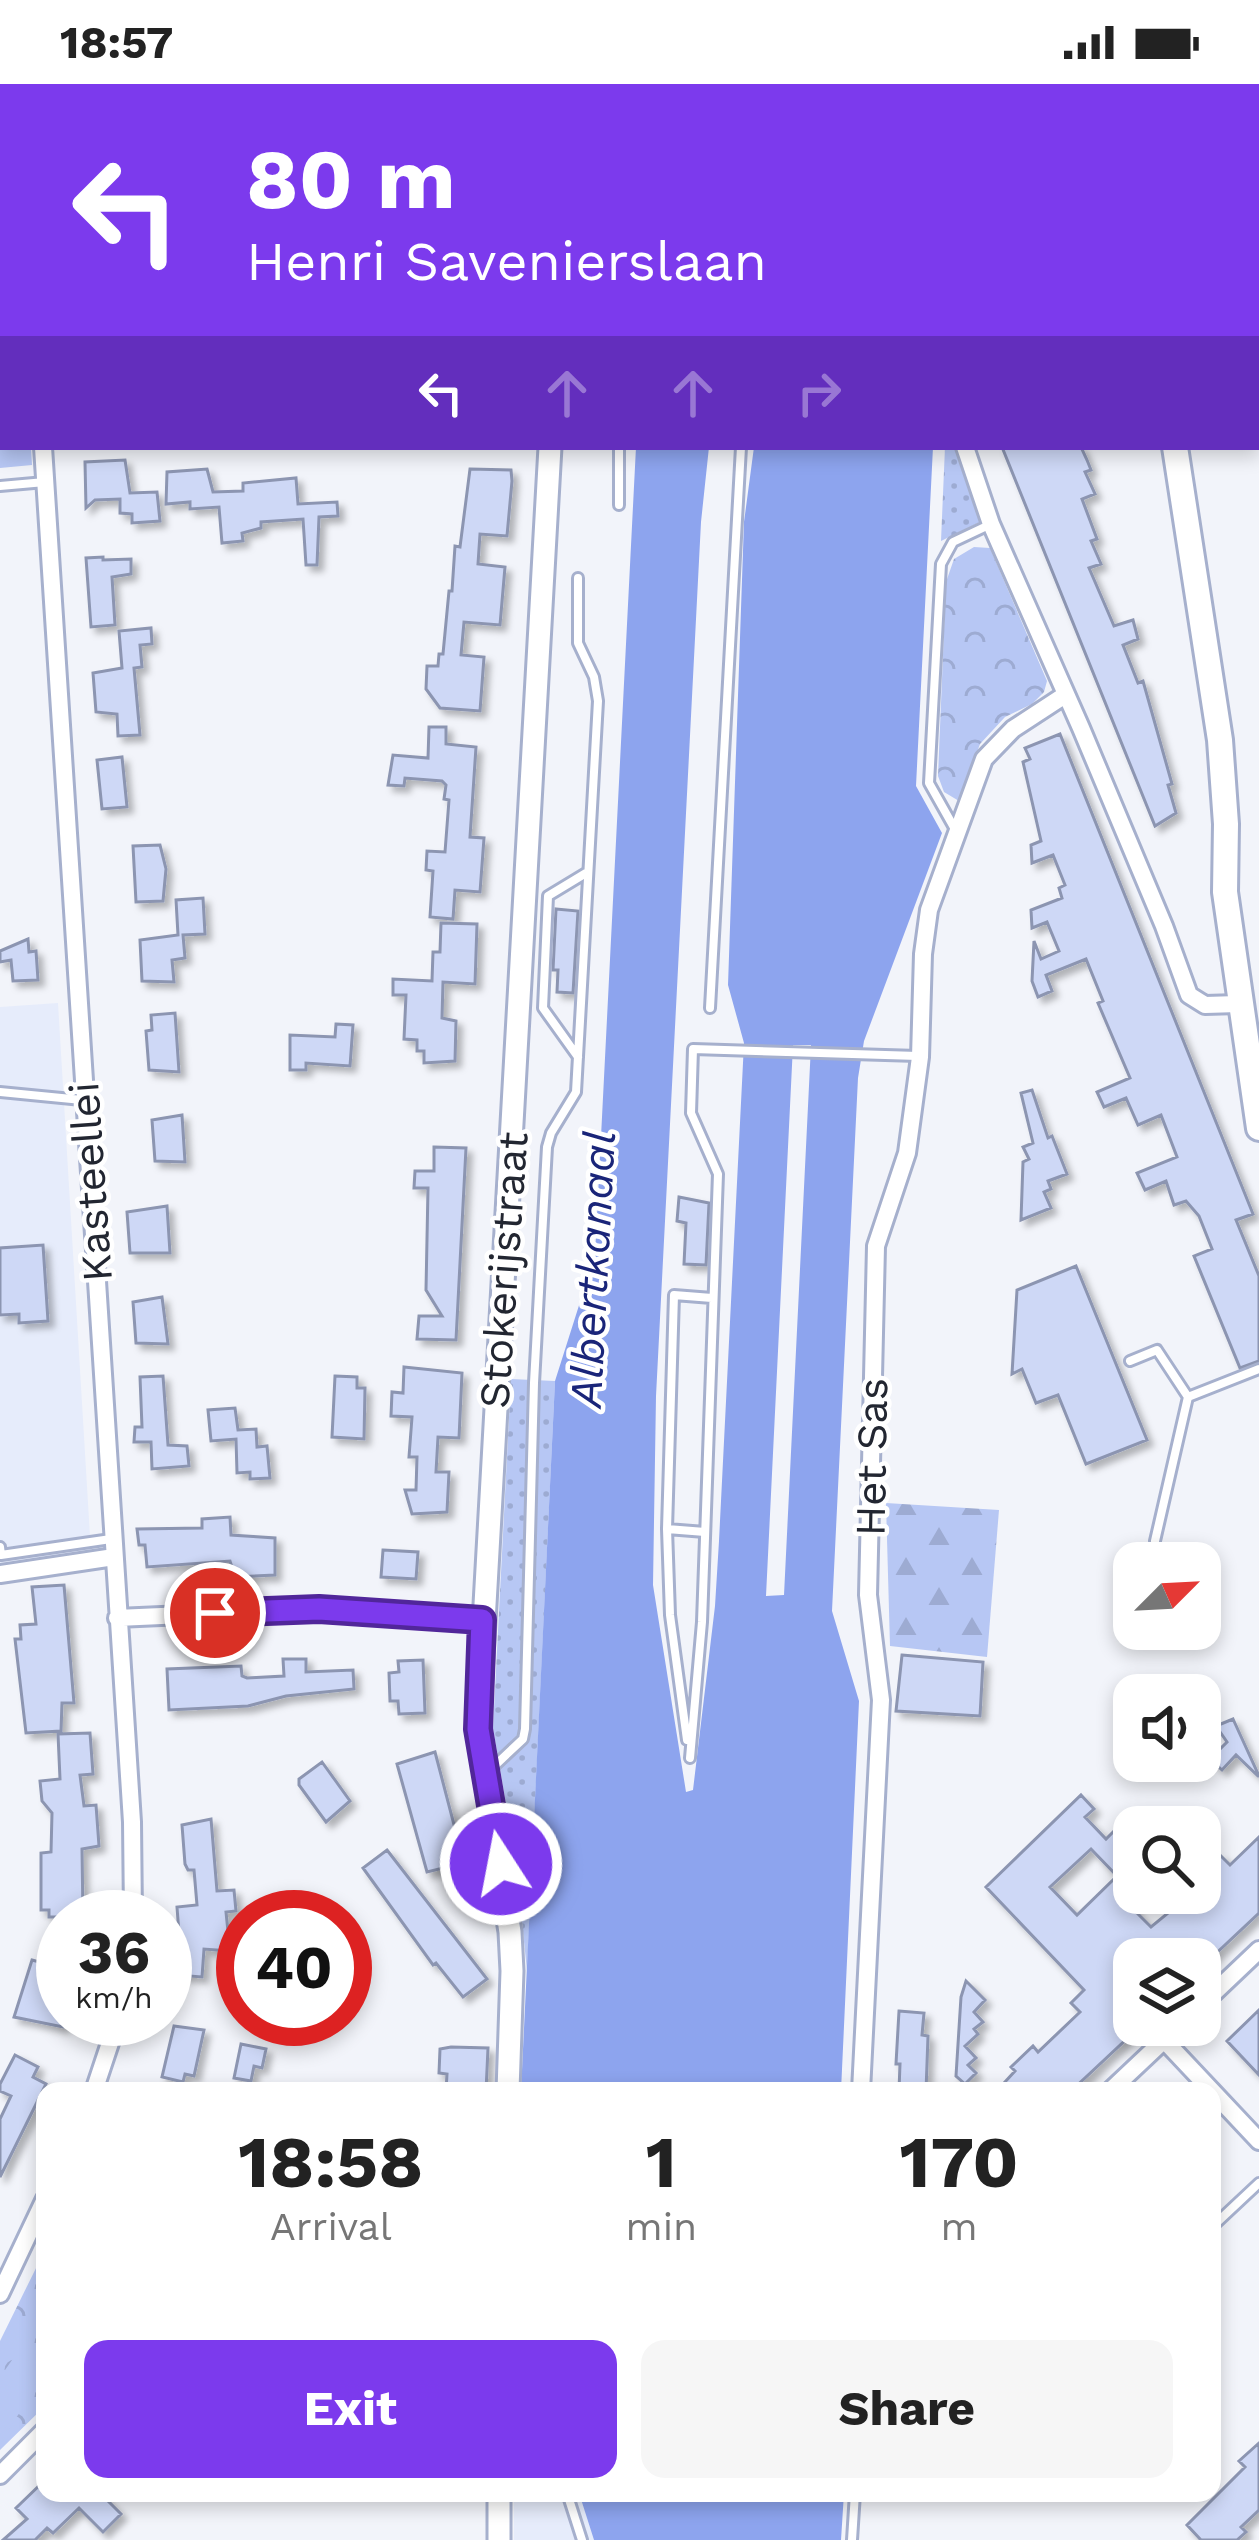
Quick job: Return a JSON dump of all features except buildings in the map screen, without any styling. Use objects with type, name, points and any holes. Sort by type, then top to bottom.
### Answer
[{"type":"main road","points":[[1176,450],[1220,740],[1225,892],[1259,1128]]},
{"type":"street","name":"Kasteellei","points":[[43,450],[133,1890]]},
{"type":"street","name":"Stokerijstraat","points":[[508,2082],[511,1952],[478,1729],[550,450]]},
{"type":"street","points":[[966,450],[991,524],[1192,1000],[1205,1005],[1238,1004]]},
{"type":"street","name":"Het Sas","points":[[861,2082],[881,1700],[868,1595],[876,1246],[907,1154],[920,1057],[922,954],[929,910],[984,760],[994,745],[1065,695]]},
{"type":"street","points":[[0,1574],[113,1548]]},
{"type":"street","points":[[117,1618],[319,1609],[482,1620]]},
{"type":"street","points":[[1221,1986],[1259,1950]]},
{"type":"street","points":[[97,2082],[109,2046]]},
{"type":"street","points":[[1120,2082],[1158,2046]]},
{"type":"street","points":[[1170,2046],[1204,2082]]},
{"type":"street","points":[[1221,2101],[1259,2141]]},
{"type":"street","points":[[0,2294],[36,2239]]},
{"type":"street","points":[[0,2475],[36,2439]]},
{"type":"street","points":[[499,2502],[499,2540]]},
{"type":"lane","points":[[619,450],[619,505]]},
{"type":"lane","points":[[710,1008],[741,450]]},
{"type":"lane","points":[[0,486],[45,482]]},
{"type":"lane","points":[[957,832],[929,783],[941,564],[953,542],[991,524]]},
{"type":"lane","points":[[484,1776],[523,1739],[525,1729],[534,1383],[547,1147],[574,1099],[578,1057],[598,688],[578,643],[578,578]]},
{"type":"lane","points":[[578,1057],[544,1008],[548,896],[588,872]]},
{"type":"lane","points":[[712,1298],[674,1295],[667,1529],[670,1615],[690,1757],[705,1532],[718,1174],[691,1113],[693,1049],[920,1057]]},
{"type":"lane","points":[[0,1092],[85,1100]]},
{"type":"lane","points":[[1130,1361],[1157,1350],[1189,1397],[1155,1541]]},
{"type":"lane","points":[[1189,1397],[1259,1369]]},
{"type":"lane","points":[[667,1529],[705,1532]]},
{"type":"lane","points":[[0,1553],[113,1548]]},
{"type":"lane","points":[[1221,2219],[1259,2183]]},
{"type":"lane","points":[[570,2502],[582,2540]]},
{"type":"lane","points":[[852,2540],[854,2502]]},
{"type":"shaded area","points":[[58,1003],[91,1553],[0,1567],[0,1007]]},
{"type":"shaded area","points":[[514,2502],[582,2502],[594,2540],[514,2540]]},
{"type":"green space","points":[[0,450],[31,450],[32,465],[0,468]]},
{"type":"green space","points":[[945,450],[960,450],[982,521],[941,541]]},
{"type":"green space","points":[[974,547],[990,548],[1047,681],[1032,704],[1005,717],[980,744],[959,801],[944,792],[938,776],[946,582],[954,559]]},
{"type":"green space","points":[[511,1379],[555,1381],[527,1971],[516,1862],[493,1728]]},
{"type":"green space","points":[[886,1503],[999,1510],[987,1657],[890,1646]]},
{"type":"green space","points":[[36,2268],[36,2415],[0,2450],[0,2341]]},
{"type":"green space","points":[[17,2353],[36,2367],[36,2387],[9,2429],[0,2424],[0,2377]]},
{"type":"water","name":"Albertkanaal","points":[[636,450],[709,450],[701,522],[656,1396],[653,1585],[686,1792],[693,1790],[715,1606],[744,1043],[728,985],[744,522],[754,450],[933,450],[916,786],[942,833],[864,1041],[858,1078],[832,1611],[859,1701],[841,2082],[521,2082],[555,1381],[595,1255]],"holes":[[[793,1045],[811,1045],[784,1595],[766,1596]]]},
{"type":"water","points":[[582,2502],[843,2502],[841,2540],[594,2540]]},
{"type":"route","points":[[215,1613],[319,1609],[482,1620],[478,1729],[501,1864]]}]
